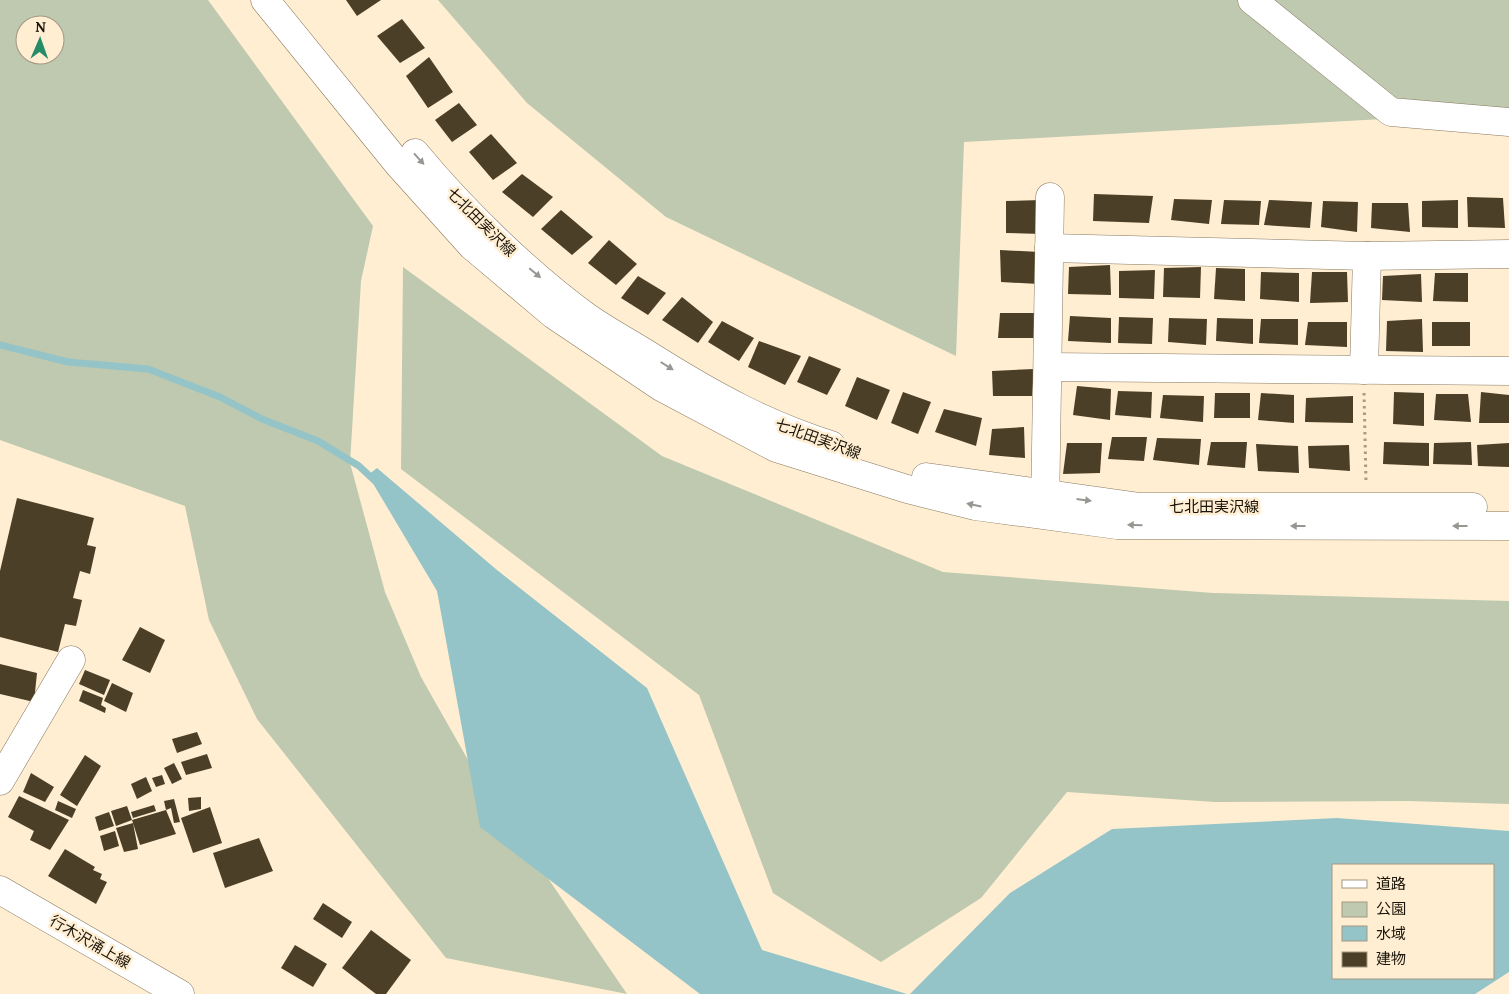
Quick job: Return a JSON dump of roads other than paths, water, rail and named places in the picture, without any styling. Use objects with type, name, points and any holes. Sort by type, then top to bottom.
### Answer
[{"type":"street","points":[[265,0],[399,165],[472,246],[554,315],[661,387],[776,448],[907,490],[975,506],[1045,506],[1117,525],[1509,526]]},
{"type":"street","name":"七北田実沢線","points":[[288,0],[418,158],[475,219],[531,270],[587,316],[718,398],[797,434],[932,479],[1045,506],[1509,507]]},
{"type":"street","points":[[1252,0],[1391,112],[1509,122]]},
{"type":"street","points":[[1045,506],[1050,196]]},
{"type":"street","points":[[1050,248],[1367,256],[1509,254]]},
{"type":"street","points":[[1364,370],[1367,256]]},
{"type":"street","points":[[1048,367],[1509,371]]},
{"type":"street","points":[[0,781],[71,660]]},
{"type":"street","name":"行木沢涌上線","points":[[0,890],[180,994]]},
{"type":"water","points":[[377,468],[497,570],[647,688],[762,950],[907,994],[700,994],[480,827],[437,591],[368,475]]},
{"type":"water","points":[[1337,818],[1509,831],[1509,972],[1475,994],[910,994],[1010,893],[1112,829]]},
{"type":"waterway","points":[[0,345],[68,362],[148,369],[220,397],[262,419],[318,441],[359,466],[375,481]]}]
